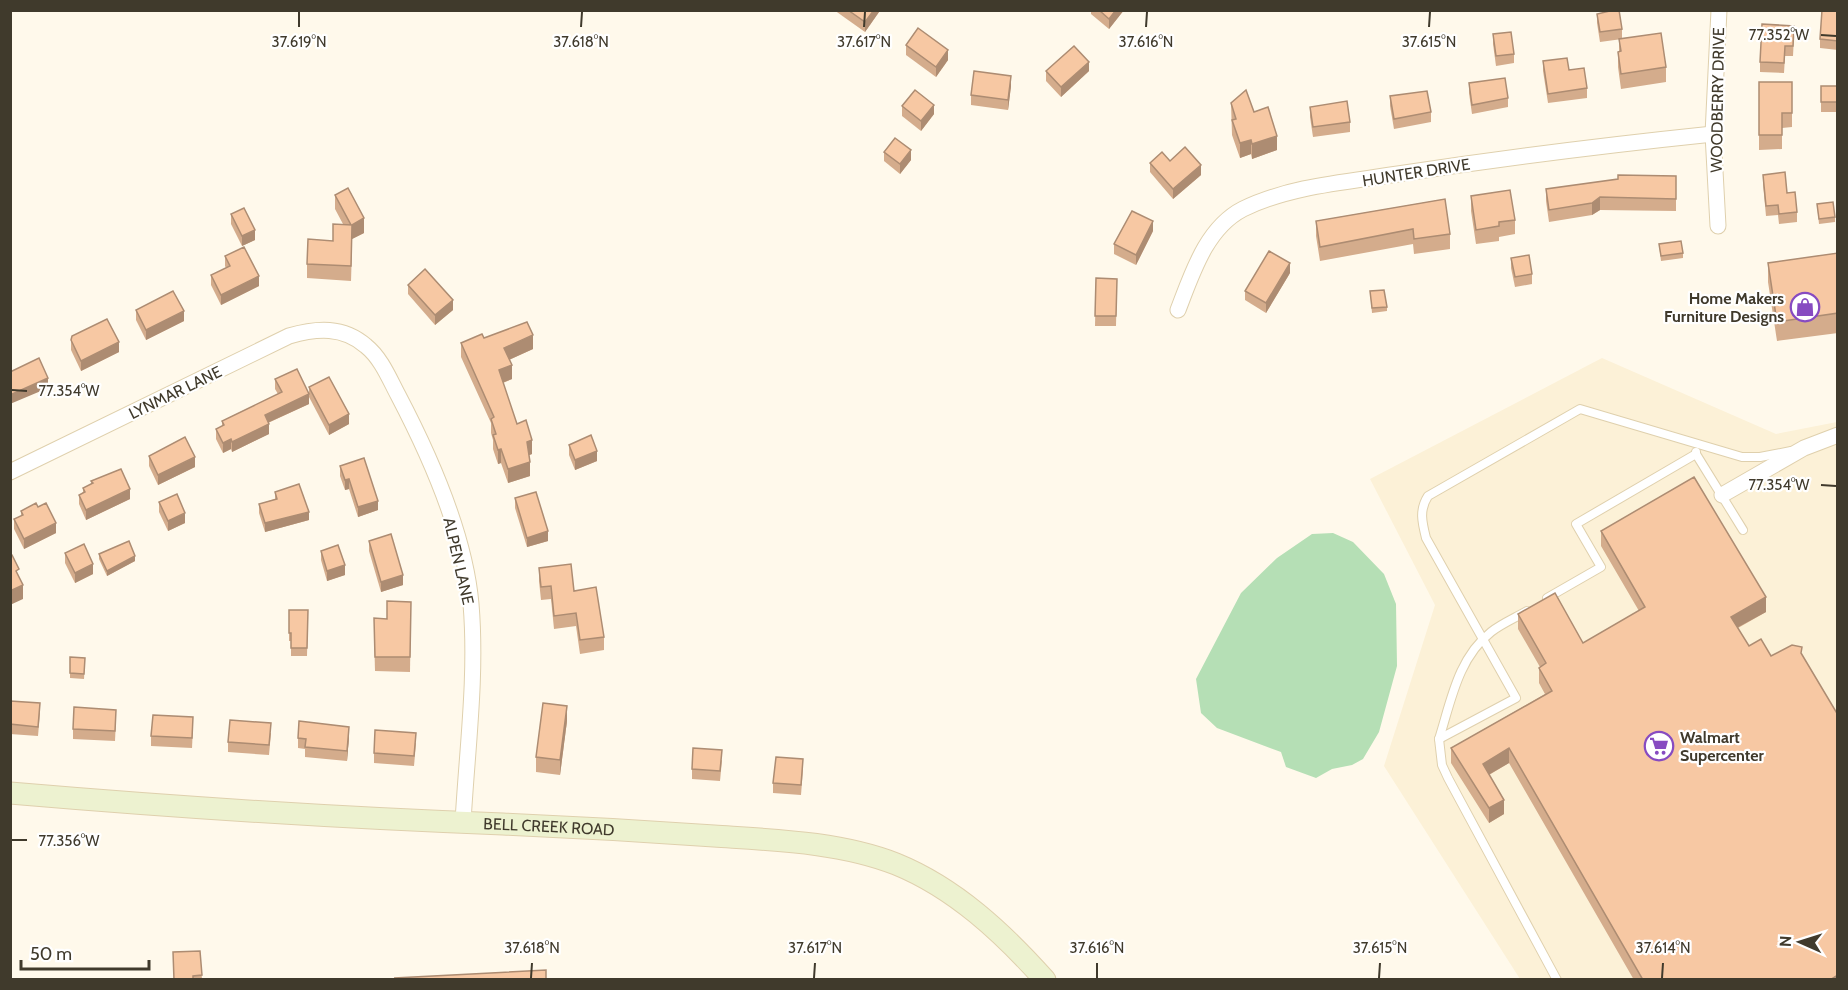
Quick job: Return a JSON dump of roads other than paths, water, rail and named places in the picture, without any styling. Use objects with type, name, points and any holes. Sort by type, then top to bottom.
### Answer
[{"type":"street","name":"WOODBERRY DRIVE","points":[[1718,226],[1713,134],[1719,10]]},
{"type":"street","name":"HUNTER DRIVE","points":[[1178,310],[1202,252],[1211,238],[1226,222],[1243,210],[1274,198],[1315,187],[1492,160],[1713,134]]},
{"type":"street","name":"LYNMAR LANE","points":[[10,472],[289,336],[324,329],[344,332]]},
{"type":"street","name":"ALPEN LANE","points":[[344,332],[366,346],[380,361],[410,417],[433,470],[464,565],[470,602],[473,646],[463,822]]},
{"type":"street","points":[[1722,495],[1804,448],[1838,435]]},
{"type":"street","name":"BELL CREEK ROAD","points":[[10,793],[747,838],[864,854],[896,864],[955,897],[991,924],[1045,980]]},
{"type":"lane","points":[[1439,739],[1516,698],[1426,538],[1421,520],[1422,505],[1428,496],[1580,409],[1742,457],[1760,457],[1804,448]]},
{"type":"lane","points":[[1698,444],[1696,454],[1743,530]]},
{"type":"lane","points":[[1542,602],[1601,567],[1576,524],[1696,454]]},
{"type":"lane","points":[[1532,608],[1482,640],[1466,659],[1458,677],[1439,739],[1442,765],[1557,980]]},
{"type":"place","name":"Home Makers Furniture Designs","points":[[1805,307]]},
{"type":"place","name":"Walmart Supercenter","points":[[1659,746]]}]
